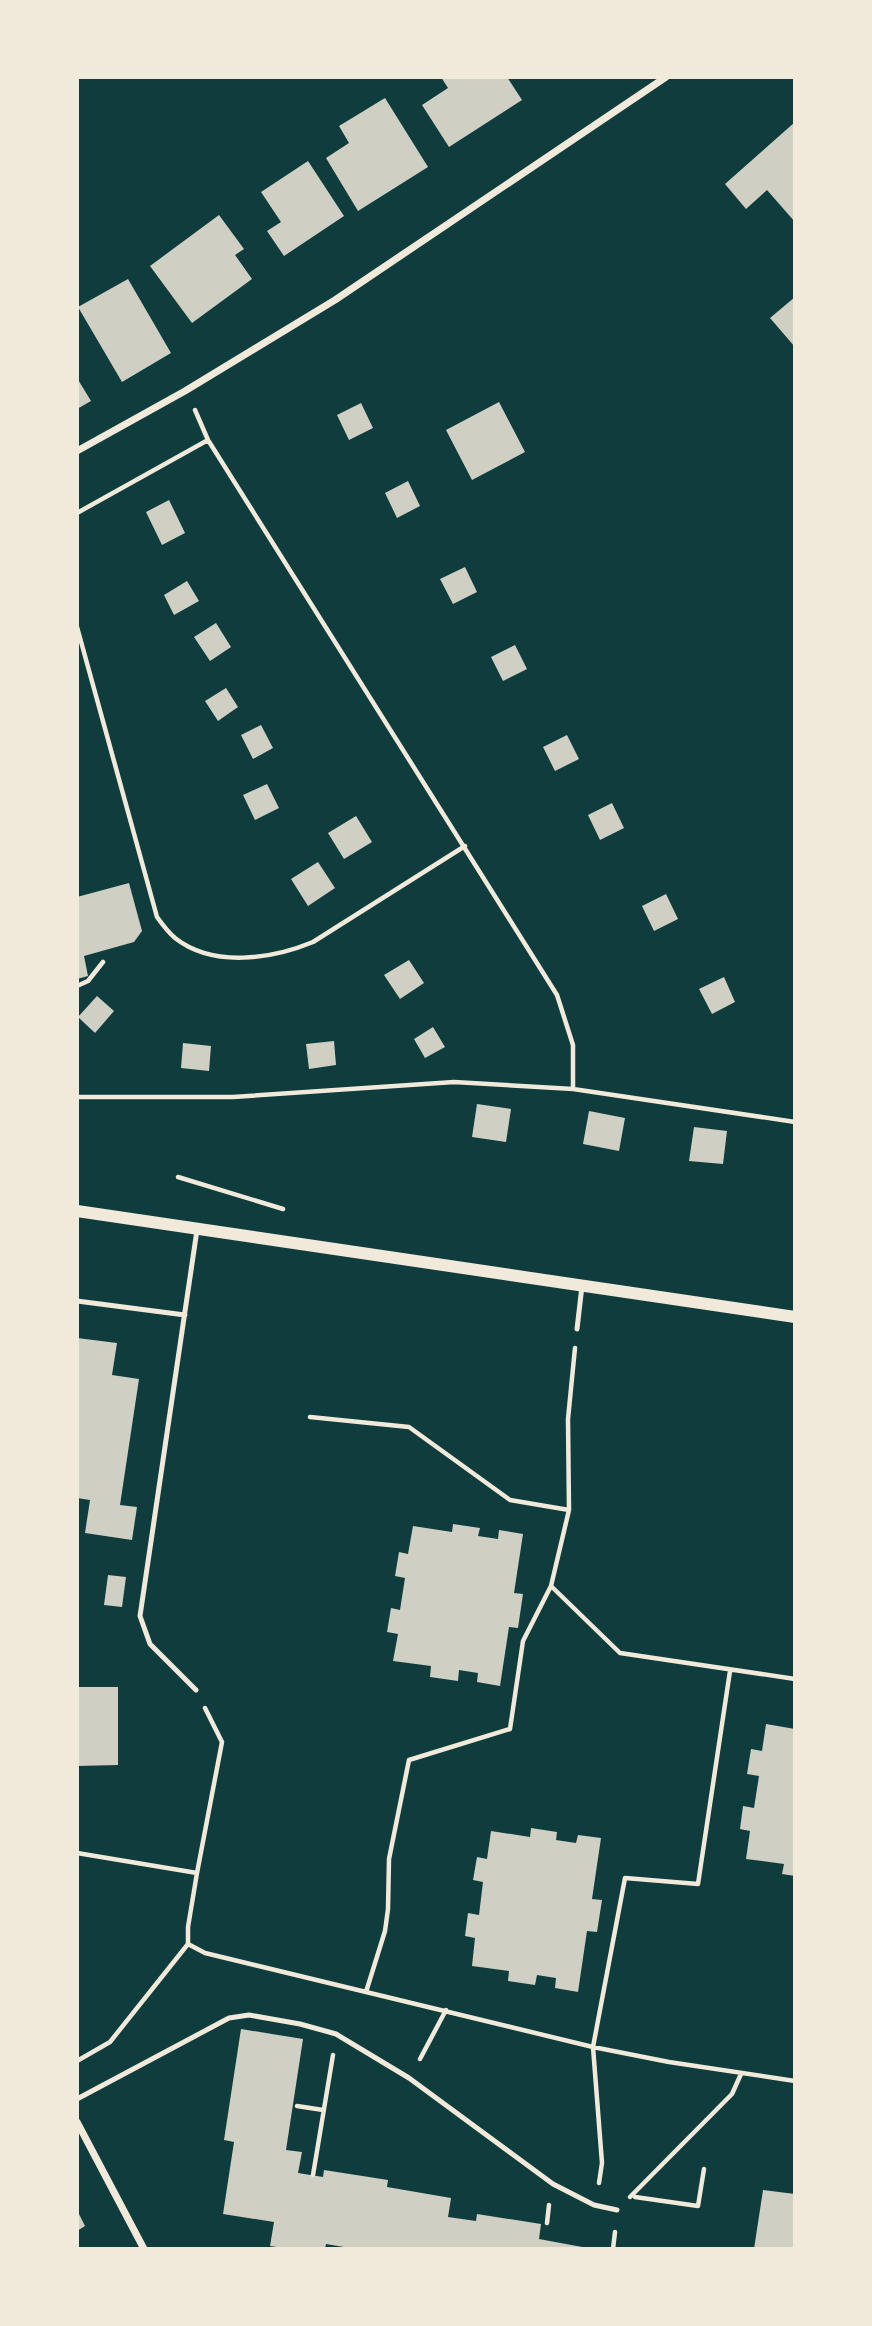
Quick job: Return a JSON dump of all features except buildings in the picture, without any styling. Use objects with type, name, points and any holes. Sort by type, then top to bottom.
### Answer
[{"type":"street","points":[[77,452],[335,300],[666,77]]},
{"type":"street","points":[[77,1211],[795,1317]]},
{"type":"street","points":[[77,2122],[144,2249]]},
{"type":"lane","points":[[196,1690],[150,1644],[140,1616],[197,1230]]},
{"type":"lane","points":[[577,1329],[583,1286]]},
{"type":"lane","points":[[77,1301],[185,1315]]},
{"type":"lane","points":[[77,2099],[229,2018],[249,2015],[300,2024],[336,2034],[409,2078],[553,2184],[594,2205],[617,2210]]},
{"type":"path","points":[[184,391],[208,440],[557,995],[573,1045],[573,1088]]},
{"type":"path","points":[[77,513],[208,440]]},
{"type":"path","points":[[77,627],[157,917],[174,937],[191,948],[215,955],[240,957],[290,951],[313,942],[465,846]]},
{"type":"path","points":[[77,986],[88,981],[103,962]]},
{"type":"path","points":[[77,1097],[233,1097],[454,1082],[573,1088],[795,1122]]},
{"type":"path","points":[[178,1177],[283,1209]]},
{"type":"path","points":[[366,1992],[385,1931],[389,1859],[409,1760],[510,1729],[523,1641],[551,1586],[569,1510],[568,1419],[577,1329]]},
{"type":"path","points":[[310,1417],[409,1427],[510,1500],[569,1510]]},
{"type":"path","points":[[551,1586],[620,1653],[795,1679]]},
{"type":"path","points":[[594,2205],[602,2163],[593,2047],[625,1878],[698,1884],[730,1671]]},
{"type":"path","points":[[77,2061],[110,2042],[188,1944],[188,1927],[197,1873],[222,1742],[196,1690]]},
{"type":"path","points":[[77,1853],[197,1873]]},
{"type":"path","points":[[188,1944],[205,1953],[593,2047],[795,2081]]},
{"type":"path","points":[[409,2078],[446,2010]]},
{"type":"path","points":[[313,2175],[336,2034]]},
{"type":"path","points":[[617,2210],[732,2094],[741,2074]]},
{"type":"path","points":[[297,2106],[323,2110]]},
{"type":"path","points":[[630,2197],[698,2206],[704,2169]]}]
